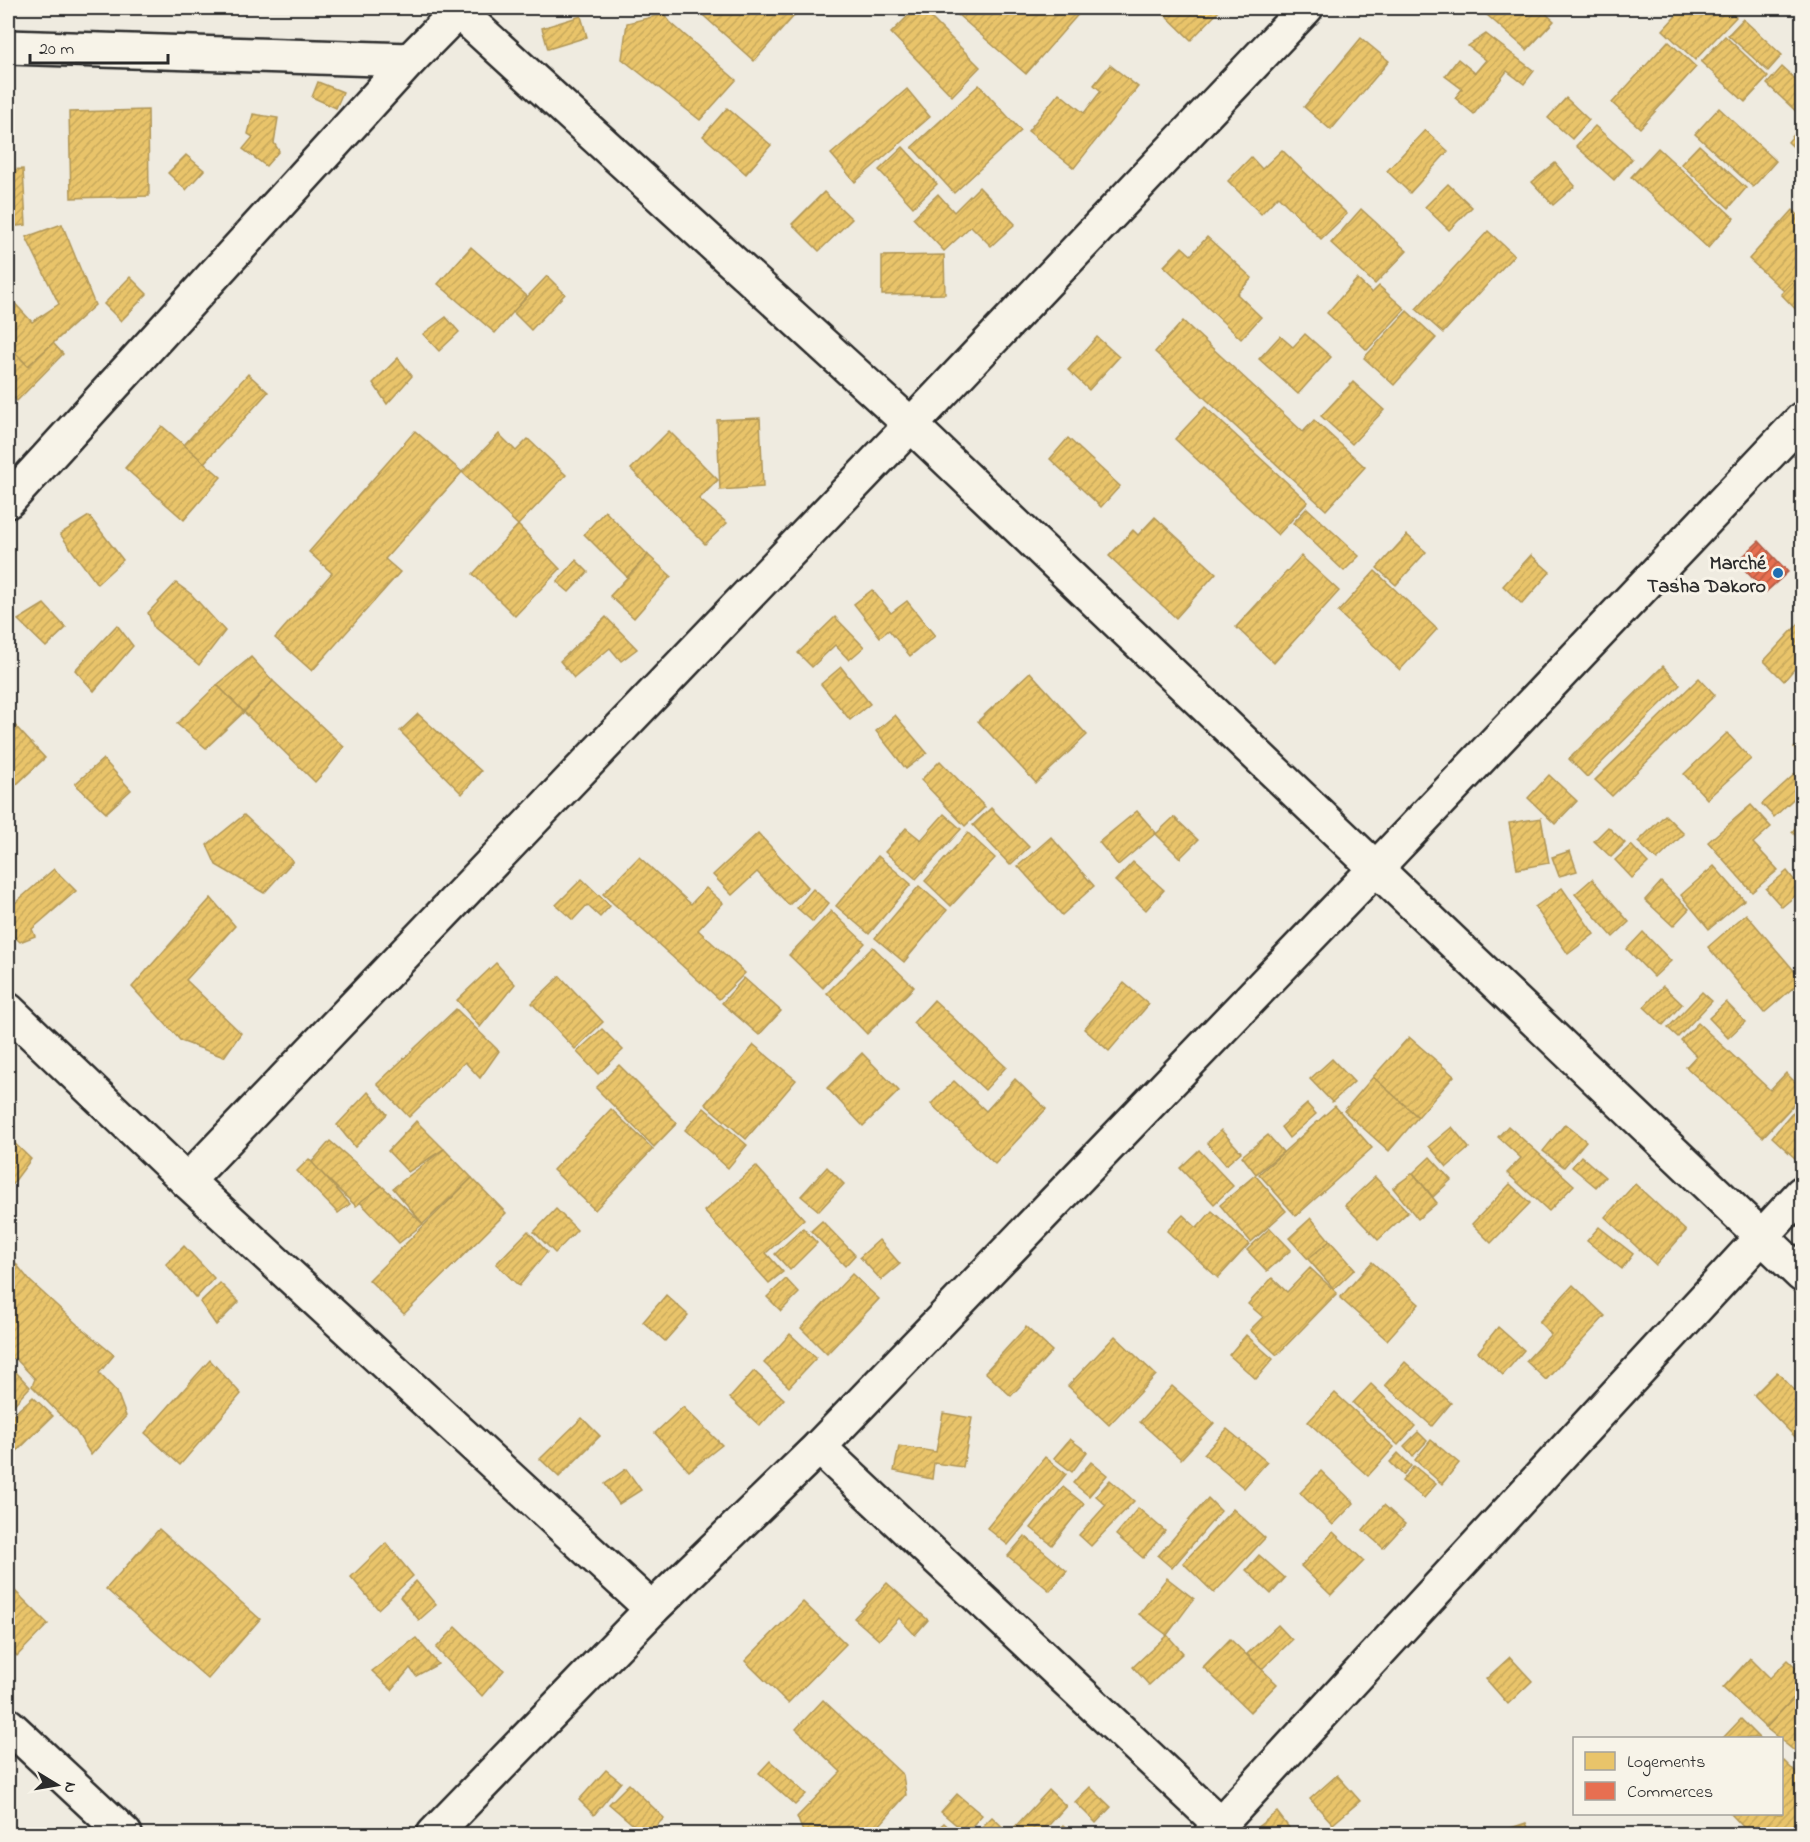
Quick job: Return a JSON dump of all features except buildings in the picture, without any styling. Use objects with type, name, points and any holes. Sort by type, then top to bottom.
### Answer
[{"type":"street","points":[[187,1181],[911,425],[1306,8]]},
{"type":"street","points":[[8,501],[410,60],[460,9],[911,425],[1803,1275]]},
{"type":"street","points":[[8,47],[410,60]]},
{"type":"street","points":[[434,1834],[652,1609],[819,1447],[1376,868],[1803,419]]},
{"type":"street","points":[[8,1010],[187,1181],[652,1609]]},
{"type":"street","points":[[819,1447],[1216,1829],[1803,1193]]},
{"type":"street","points":[[8,1725],[125,1834]]},
{"type":"place","name":"Marché Tasha Dakoro","points":[[1778,573]]}]
